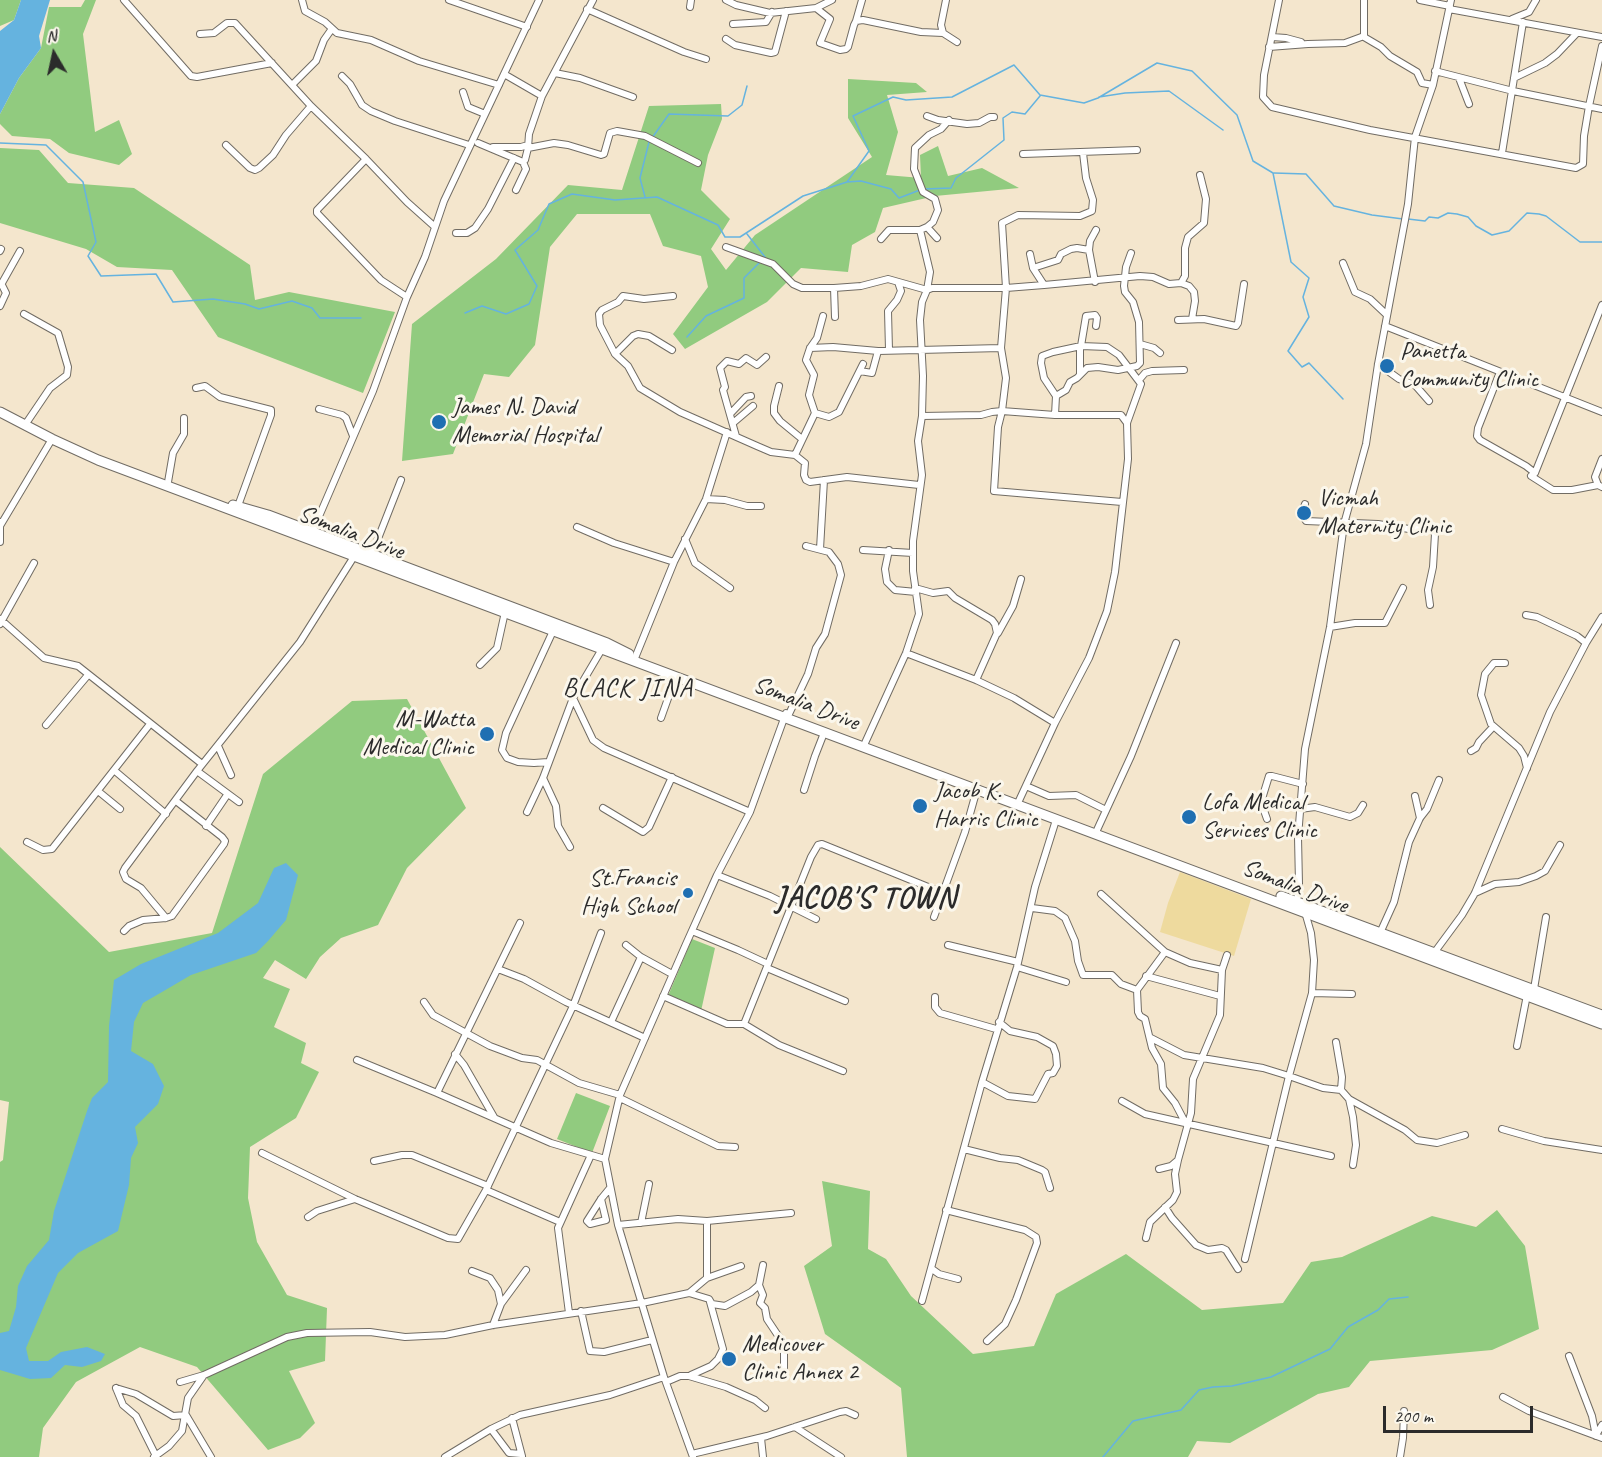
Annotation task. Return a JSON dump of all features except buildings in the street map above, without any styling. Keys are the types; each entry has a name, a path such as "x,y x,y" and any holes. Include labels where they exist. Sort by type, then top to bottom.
{"main road":[{"name":"Somalia Drive","path":"0,410 52,435 168,482 268,515 355,555 553,631 865,743 1019,802 1434,953 1531,992 1602,1024"},
{"name":"Somalia Drive","path":"0,410 52,439 98,460 311,535 372,554 607,643 635,658 786,715 824,733 1019,802 1056,820 1305,912 1602,1015"}],"street":[{"path":"124,0 191,76 198,77 272,63"},
{"path":"302,0 303,9 341,35 371,40 419,61 499,85"},
{"path":"449,0 527,27"},
{"path":"311,535 387,354 406,300 469,145 539,0"},
{"path":"516,190 526,169 523,162 542,96 593,0"},
{"path":"726,0 736,5 772,12 816,8 832,0"},
{"path":"816,8 830,19 820,39 823,45 840,50 846,49 862,0"},
{"path":"943,33 941,25 946,0"},
{"path":"1279,0 1263,91 1265,100 1272,107 1370,130 1580,167 1583,164 1584,136 1602,46"},
{"path":"1364,0 1364,36 1415,71 1422,83 1432,85"},
{"path":"1364,11 1370,0"},
{"path":"1420,0 1508,20 1602,37"},
{"path":"1508,20 1529,12 1536,0"},
{"path":"1297,902 1300,809 1305,749 1330,627 1344,524 1366,444 1378,364 1408,204 1415,137 1432,85 1450,5"},
{"path":"587,9 684,52 706,59"},
{"path":"726,39 735,45 775,52 786,11"},
{"path":"734,24 766,22 772,12"},
{"path":"856,21 876,22 921,32 943,33 957,42"},
{"path":"200,34 214,33 227,23 233,22 311,106 435,227"},
{"path":"1502,153 1523,22"},
{"path":"293,84 316,61 324,40 331,30"},
{"path":"1514,78 1545,63 1577,33"},
{"path":"1269,47 1345,43 1364,36"},
{"path":"1272,38 1286,38 1308,44"},
{"path":"1435,72 1602,109"},
{"path":"555,73 580,78 633,97"},
{"path":"504,74 542,96"},
{"path":"342,76 351,84 362,105 371,111 469,145"},
{"path":"1458,77 1469,104"},
{"path":"463,92 468,107 484,114"},
{"path":"226,145 255,170 273,154 311,106"},
{"path":"927,116 964,124 974,124 994,117"},
{"path":"881,239 889,230 920,230 933,222 938,210 935,199 923,192 914,169 915,148 929,135 941,129 949,120"},
{"path":"489,148 562,144 601,155 604,154 612,131 649,138 698,163"},
{"path":"478,143 523,162"},
{"path":"1023,154 1137,150"},
{"path":"1083,153 1086,178 1093,200 1092,211 1080,216 1018,215 1002,223 1006,288 1001,348 1006,378 998,427 994,491 1122,502"},
{"path":"456,233 467,233 475,228 514,158"},
{"path":"366,159 317,210 317,213 381,280 406,300"},
{"path":"1181,284 1185,276 1185,248 1188,237 1204,223 1206,199 1200,175"},
{"path":"927,227 937,238"},
{"path":"865,743 906,653 919,614 913,553 919,484 922,475 918,441 922,416 920,309 927,290 930,272 920,230"},
{"path":"1095,282 1089,250 1090,241 1096,230"},
{"path":"726,247 768,262 777,267 797,286 813,289 861,286 884,280 927,290 948,287 1006,288 1095,282 1140,276 1153,278 1169,284 1189,286 1194,292 1195,301 1192,319"},
{"path":"1033,267 1058,260 1061,254 1071,249 1089,250"},
{"path":"0,306 6,293 1,282 20,251"},
{"path":"1056,396 1066,390 1070,381 1092,366 1112,370 1137,366 1140,363 1139,322 1133,302 1125,292 1124,286 1126,267 1131,253"},
{"path":"1030,254 1033,267 1044,285"},
{"path":"1343,263 1355,292 1370,299 1387,315"},
{"path":"889,350 886,320 888,311 901,291 898,282"},
{"path":"1178,320 1204,319 1231,326 1237,325 1244,284"},
{"path":"834,288 835,317"},
{"path":"673,296 644,299 623,296 612,306 602,310 598,320 615,354 628,366 640,388 680,412 771,452 795,455 805,463 804,475 810,482 847,477 919,484"},
{"path":"1602,305 1535,473 1531,476 1553,490 1600,486 1595,477 1602,459"},
{"path":"24,314 58,333 68,367 67,375 50,388 27,422"},
{"path":"1080,374 1081,346 1086,316 1095,315 1096,326"},
{"path":"795,455 815,413 809,395 814,375 806,360 817,338 823,316"},
{"path":"1385,326 1602,412"},
{"path":"615,354 638,334 649,336 672,350"},
{"path":"1140,344 1154,348 1160,353"},
{"path":"1019,802 1055,723 1089,658 1107,611 1115,572 1128,459 1127,423 1134,400 1140,390 1139,380 1127,368 1119,355 1107,347 1081,346 1042,356 1044,378 1056,396 1055,415"},
{"path":"810,348 833,347 878,351 1001,348"},
{"path":"815,413 829,417 839,412 862,368 872,373 878,351"},
{"path":"735,436 723,390 725,387 720,368 727,361 739,364 746,358 757,365 766,357"},
{"path":"1378,364 1399,379 1415,385 1430,401"},
{"path":"1139,380 1145,373 1152,371 1184,370"},
{"path":"1500,372 1477,436 1535,473"},
{"path":"780,386 774,413 802,439"},
{"path":"196,388 205,387 220,397 271,410 238,506"},
{"path":"730,414 746,397 751,396"},
{"path":"733,423 753,406"},
{"path":"319,409 346,418 353,436"},
{"path":"922,416 981,416 1002,411 1055,415 1121,415 1127,423"},
{"path":"168,482 173,453 184,434 184,418"},
{"path":"635,658 674,562 706,499 727,432"},
{"path":"0,542 0,524 52,439"},
{"path":"372,554 400,480"},
{"path":"820,549 824,480"},
{"path":"706,499 761,506"},
{"path":"1305,504 1302,514 1306,521 1378,524 1409,530 1422,527 1432,529 1435,534 1433,567 1428,590 1430,605"},
{"path":"578,527 614,543 674,562"},
{"path":"685,539 695,563 730,588"},
{"path":"806,546 829,552 835,559 841,575 825,634 816,648 808,674 786,715 750,812 717,875 620,1097 605,1158 618,1225 652,1340 692,1455 761,1438 840,1412 846,1411 855,1415"},
{"path":"863,550 913,553"},
{"path":"889,550 885,569 887,582 896,590 933,593 948,591 992,620 997,633"},
{"path":"166,918 141,888 126,879 124,868 202,764 300,642 355,555"},
{"path":"34,563 1,622 44,658 74,664 202,764"},
{"path":"976,680 997,633 1013,606 1021,579"},
{"path":"1330,627 1355,622 1385,623 1403,588"},
{"path":"480,665 497,648 505,612"},
{"path":"1526,615 1537,617 1577,636 1586,643"},
{"path":"1434,953 1462,915 1475,892 1550,712 1602,617"},
{"path":"548,762 534,764 518,762 507,758 502,750 506,733 553,631"},
{"path":"1096,830 1134,749 1176,643"},
{"path":"527,812 543,778 573,698 602,649"},
{"path":"906,653 976,680 1020,701 1055,723"},
{"path":"1505,663 1494,663 1483,679 1481,695 1493,727 1519,748 1527,768"},
{"path":"46,725 88,675"},
{"path":"661,718 676,676"},
{"path":"573,698 593,740 604,748 750,812"},
{"path":"27,842 43,850 52,849 150,724"},
{"path":"1471,750 1476,748 1493,727"},
{"path":"804,790 824,733"},
{"path":"218,746 231,775"},
{"path":"115,771 166,814"},
{"path":"197,771 239,802"},
{"path":"1267,819 1261,802 1269,776 1303,784"},
{"path":"603,808 643,832 649,827 672,777"},
{"path":"543,778 556,806 558,826 570,847"},
{"path":"1380,933 1394,902 1409,842 1420,818 1427,809 1439,780"},
{"path":"1026,786 1048,796 1076,795 1106,810"},
{"path":"934,917 965,832 977,789"},
{"path":"98,791 120,809"},
{"path":"206,826 227,795"},
{"path":"1414,796 1420,818"},
{"path":"124,931 129,926 143,920 172,916 224,844 225,840 222,837 176,801"},
{"path":"1300,809 1309,806 1350,817 1356,816 1363,805"},
{"path":"922,1301 996,1029 1017,964 1032,908 1035,887 1056,820"},
{"path":"744,1024 790,907 818,846 822,844 943,893"},
{"path":"1475,892 1495,884 1519,882 1545,871 1560,844"},
{"path":"717,875 770,896 816,919"},
{"path":"1101,894 1165,952 1197,965 1222,970"},
{"path":"1032,908 1055,911 1065,918 1075,941 1083,975 1112,975 1121,984 1137,990"},
{"path":"1245,1259 1289,1076 1312,993 1314,960 1311,933 1305,912"},
{"path":"1517,1046 1531,992 1546,917"},
{"path":"437,1093 520,923"},
{"path":"692,931 738,950 767,966 845,1001"},
{"path":"262,1153 355,1199 455,1240 462,1235 487,1188 573,1006 601,933"},
{"path":"626,945 641,957 672,974"},
{"path":"948,945 1017,964 1066,982"},
{"path":"1165,952 1137,990 1138,1012 1145,1019 1152,1048 1163,1071 1163,1088 1175,1103 1186,1124"},
{"path":"1146,1238 1150,1222 1173,1200 1177,1192 1175,1174 1192,1103 1193,1079 1220,1015 1222,970 1227,955"},
{"path":"611,1022 641,957"},
{"path":"498,969 539,986 573,1006 645,1038"},
{"path":"1146,976 1220,996"},
{"path":"1312,993 1352,994"},
{"path":"663,996 717,1020 737,1025 744,1024 779,1045 843,1071"},
{"path":"935,997 935,1007 940,1013 996,1029"},
{"path":"424,1002 433,1015 490,1046 522,1058 545,1063 579,1083 620,1097 718,1146 735,1147"},
{"path":"982,1082 1008,1096 1035,1099 1047,1074 1053,1073 1057,1066 1053,1046 1037,1037 1010,1031 999,1022"},
{"path":"1151,1038 1174,1051 1202,1059 1263,1068 1323,1089 1341,1090 1349,1099 1405,1130 1417,1140 1437,1143 1465,1135"},
{"path":"1336,1042 1342,1077 1341,1090"},
{"path":"455,1054 464,1065 495,1118"},
{"path":"357,1060 551,1143 605,1158"},
{"path":"479,1111 483,1098"},
{"path":"1349,1099 1356,1145 1353,1166"},
{"path":"1122,1101 1145,1114 1274,1141 1331,1156"},
{"path":"1502,1129 1544,1141 1602,1150"},
{"path":"964,1149 1018,1160 1042,1170 1045,1172 1050,1188"},
{"path":"374,1161 412,1155 560,1222"},
{"path":"569,1313 558,1236 560,1222 591,1155"},
{"path":"1159,1169 1171,1166 1178,1160"},
{"path":"641,1223 649,1184"},
{"path":"601,1200 610,1188"},
{"path":"308,1217 317,1211 355,1199"},
{"path":"1165,1207 1196,1245 1208,1250 1222,1248 1238,1269"},
{"path":"946,1210 1026,1230 1036,1237 1037,1243 1005,1324 987,1341"},
{"path":"618,1225 678,1219 707,1221 791,1213"},
{"path":"707,1221 707,1278"},
{"path":"763,1265 759,1285 763,1295 760,1303 765,1308 767,1319 784,1348 784,1369"},
{"path":"180,1382 204,1375 297,1334 370,1332 414,1337 445,1335 493,1325 642,1303 689,1293 707,1278 741,1266"},
{"path":"932,1269 939,1274 958,1279"},
{"path":"493,1325 501,1304 526,1270"},
{"path":"472,1271 483,1274 496,1284 501,1304"},
{"path":"689,1293 709,1299 712,1304 725,1306 759,1285"},
{"path":"689,1376 711,1366 723,1349 709,1299"},
{"path":"581,1311 590,1351 604,1352 652,1340"},
{"path":"1569,1356 1599,1437"},
{"path":"155,1456 169,1446 182,1431 188,1398 204,1375"},
{"path":"447,1456 512,1418 680,1376 689,1376 726,1387 765,1408"},
{"path":"155,1456 136,1416 123,1405 116,1388 136,1394 173,1416 186,1415"},
{"path":"1503,1397 1529,1411 1599,1437"},
{"path":"1400,1457 1404,1411"},
{"path":"186,1415 211,1457"},
{"path":"491,1429 509,1453 521,1455 512,1418"},
{"path":"1599,1437 1602,1425"},
{"path":"795,1427 841,1457"},
{"path":"761,1438 763,1457"},
{"path":"155,1456 163,1457"}],"green space":[{"path":"0,0 21,0 14,20 0,26"},
{"path":"85,0 96,0 83,34 95,132 119,120 132,154 119,165 69,153 50,139 12,136 0,124 0,114 19,78 41,48 49,7 81,7"},
{"path":"848,79 916,83 927,92 887,95 898,132 886,175 921,178 920,155 938,146 948,176 982,168 1019,188 935,196 883,208 875,232 852,245 848,272 801,268 767,302 685,349 673,334 708,287 701,256 663,246 650,214 577,214 550,247 535,345 509,377 484,374 453,454 402,461 412,324 496,259 568,185 622,190 649,106 721,104 722,119 708,155 701,190 730,219 711,249 726,270 755,235 872,157 848,118"},
{"path":"0,148 39,150 68,183 134,188 250,265 255,300 289,292 395,312 363,393 218,337 172,270 117,267 86,249 0,223"},
{"path":"407,699 466,808 407,868 378,925 341,938 320,957 306,979 275,960 263,978 290,989 274,1027 306,1043 301,1063 319,1072 296,1118 250,1147 248,1198 257,1242 287,1295 327,1308 325,1361 289,1371 315,1423 300,1438 268,1450 197,1367 140,1347 76,1382 43,1428 39,1457 0,1457 0,1162 3,1160 9,1102 0,1100 0,847 109,952 212,933 263,774 352,701"},
{"path":"692,939 715,948 701,1011 668,996"},
{"path":"576,1093 610,1106 592,1153 557,1139"},
{"path":"822,1181 870,1191 868,1249 886,1259 911,1296 973,1354 1034,1346 1056,1294 1126,1254 1202,1310 1283,1303 1311,1262 1342,1257 1432,1216 1476,1227 1497,1210 1525,1246 1539,1329 1492,1350 1370,1361 1349,1387 1318,1394 1230,1443 1197,1441 1188,1457 907,1457 901,1388 825,1334 804,1266 832,1246"}],"sand":[{"path":"1180,872 1251,899 1234,956 1160,932"}],"water":[{"path":"21,0 50,0 39,36 41,48 19,78 0,114 0,31 14,20"},
{"path":"286,863 298,875 286,920 268,941 256,953 191,975 143,1003 134,1022 131,1051 153,1064 164,1086 158,1104 135,1127 138,1143 131,1158 129,1185 118,1231 78,1253 58,1273 26,1348 29,1361 48,1361 61,1352 87,1347 105,1354 101,1361 82,1367 65,1365 51,1378 30,1379 0,1370 0,1333 9,1331 16,1307 18,1286 27,1266 49,1240 54,1211 92,1098 108,1082 109,1026 114,980 141,964 218,933 258,903 274,868"}],"waterway":[{"path":"465,313 482,306 506,314 529,304 537,286 515,250 538,230 549,204 572,194 615,200 657,197 718,225 725,237 740,237 803,196 847,182 869,151 853,116 893,97 906,100 952,97 1014,65 1040,95 1084,103 1098,98 1157,63 1192,71 1237,115 1253,161 1273,173 1291,262 1309,278 1303,297 1309,317 1288,351 1302,367 1309,363 1343,399"},
{"path":"652,138 669,114 728,116 742,105 747,86"},
{"path":"1099,97 1169,91 1223,130"},
{"path":"924,189 951,188 956,178 1004,140 1003,118 1012,112 1025,114 1040,96"},
{"path":"645,197 640,178 649,142"},
{"path":"0,143 46,145 83,182 96,242 88,256 101,276 156,274 173,302 213,299 245,304 259,309 292,301 312,308 320,318 361,318"},
{"path":"1274,173 1306,174 1334,206 1372,215 1403,219"},
{"path":"847,182 861,181 891,189 899,198 920,190"},
{"path":"1408,219 1425,221 1429,217 1438,218 1448,213 1457,214 1468,217 1476,226 1492,235 1509,231 1527,213 1539,214 1546,216 1580,242 1602,242"},
{"path":"747,234 765,257 763,258"},
{"path":"687,337 706,316 744,298 744,278 760,262"},
{"path":"1103,1457 1133,1421 1181,1410 1199,1390 1232,1386 1271,1377 1330,1349 1348,1327 1378,1310 1389,1299 1408,1297"}],"place":[{"name":"Panetta Community Clinic","path":"1387,366"},
{"name":"James N. David Memorial Hospital","path":"439,422"},
{"name":"Vicmah Maternity Clinic","path":"1304,513"},
{"name":"M-Watta Medical Clinic","path":"487,734"},
{"name":"Jacob K. Harris Clinic","path":"920,806"},
{"name":"Lofa Medical Services Clinic","path":"1189,817"},
{"name":"St.Francis High School","path":"688,893"},
{"name":"Medicover Clinic Annex 2","path":"729,1359"}],"district":[{"name":"BLACK JINA","path":"628,689"},
{"name":"JACOB'S TOWN","path":"866,899"}]}
